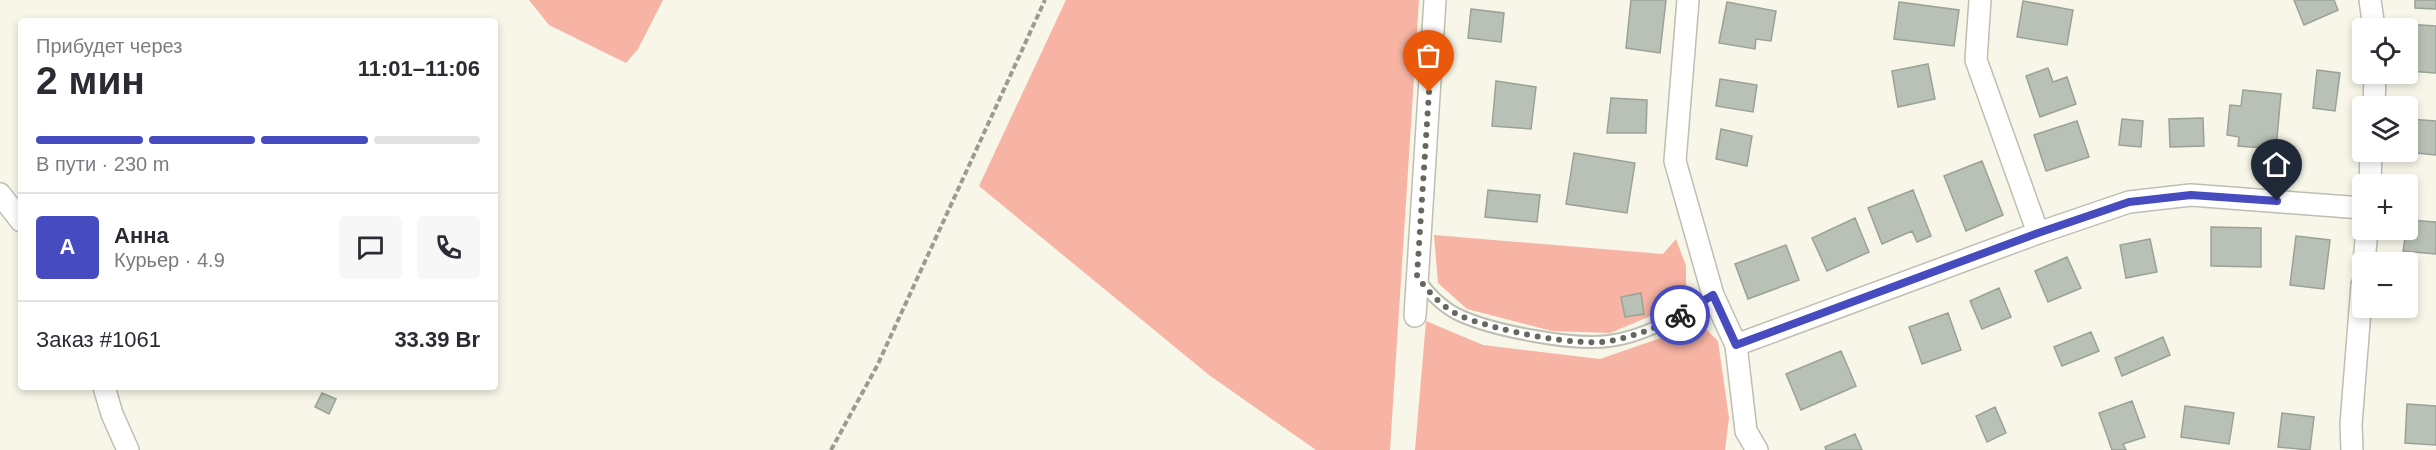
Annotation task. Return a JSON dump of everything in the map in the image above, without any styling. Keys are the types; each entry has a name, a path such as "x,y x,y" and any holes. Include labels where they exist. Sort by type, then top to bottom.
{"street":[{"path":"1415,316 1435,0"},
{"path":"1688,0 1675,161 1713,295 1736,345 1745,440 1756,450"},
{"path":"1980,0 1976,60 2038,233"},
{"path":"2370,0 2373,18"},
{"path":"0,195 18,217"},
{"path":"1736,345 2038,233 2129,202 2191,195 2352,207"},
{"path":"2352,450 2351,424 2359,318"},
{"path":"105,390 112,414 128,450"}],"lane":[{"path":"1417,276 1429,293 1459,316 1496,328 1557,339 1609,341 1646,331 1670,321 1713,295"}],"path":[{"path":"831,450 877,366 1045,0"}],"shaded area":[{"path":"529,0 663,0 638,49 626,63 549,25"},
{"path":"1066,0 1419,0 1390,450 1316,450 1209,375 979,186"},
{"path":"1434,235 1663,254 1676,239 1686,266 1686,289 1660,312 1610,333 1552,331 1467,309 1438,283","holes":["1641,293 1644,314 1625,317 1621,297"]},
{"path":"1426,321 1483,345 1600,359 1701,324 1718,341 1729,418 1725,450 1415,450"}],"building":[{"path":"1631,0 1666,0 1660,53 1626,48"},
{"path":"2294,0 2334,0 2338,10 2304,25"},
{"path":"2415,0 2436,0 2436,9 2415,8"},
{"path":"2023,1 2073,10 2067,45 2017,37"},
{"path":"1727,2 1776,11 1771,41 1756,39 1755,49 1719,43"},
{"path":"1899,2 1959,10 1954,46 1894,39"},
{"path":"1471,9 1504,13 1501,42 1468,38"},
{"path":"2418,25 2436,26 2436,73 2418,72"},
{"path":"1928,64 1935,99 1898,107 1892,71"},
{"path":"2048,68 2053,82 2067,77 2076,104 2040,117 2026,76"},
{"path":"2317,70 2340,73 2335,111 2313,108"},
{"path":"1720,79 1757,85 1753,112 1716,106"},
{"path":"1496,81 1536,87 1531,129 1492,126"},
{"path":"2243,90 2281,94 2276,149 2238,146 2239,137 2227,135 2230,105 2241,106"},
{"path":"1611,98 1647,100 1646,133 1607,133"},
{"path":"2203,118 2204,146 2170,147 2169,119"},
{"path":"2122,119 2143,121 2141,147 2119,145"},
{"path":"2418,120 2436,121 2436,155 2418,153"},
{"path":"2077,121 2089,157 2046,171 2034,135"},
{"path":"1721,129 1752,136 1747,166 1716,159"},
{"path":"1574,153 1635,163 1627,213 1566,204"},
{"path":"1982,161 2003,215 1966,231 1944,176"},
{"path":"1488,190 1540,195 1537,222 1485,217"},
{"path":"1913,190 1931,236 1917,242 1912,231 1882,244 1868,208"},
{"path":"1855,218 1869,252 1827,271 1812,238"},
{"path":"2418,221 2436,222 2436,254 2403,251 2405,240 2418,240"},
{"path":"2211,227 2261,228 2261,267 2211,266"},
{"path":"2296,236 2330,240 2324,289 2290,285"},
{"path":"2150,239 2157,272 2126,278 2120,245"},
{"path":"1786,245 1799,280 1748,299 1735,264"},
{"path":"2067,257 2081,288 2048,302 2035,271"},
{"path":"1999,288 2011,317 1982,329 1970,301"},
{"path":"1641,293 1644,314 1625,317 1621,297"},
{"path":"1948,313 1961,350 1922,364 1909,327"},
{"path":"2091,332 2099,351 2062,366 2054,347"},
{"path":"2163,337 2170,355 2122,376 2115,358"},
{"path":"1841,351 1856,386 1801,410 1786,374"},
{"path":"322,393 336,399 329,414 315,407"},
{"path":"2132,401 2145,437 2123,444 2126,450 2112,450 2099,413"},
{"path":"2407,404 2436,406 2436,445 2405,443"},
{"path":"2185,406 2234,413 2229,444 2181,437"},
{"path":"1995,407 2006,433 1987,442 1976,416"},
{"path":"2282,413 2314,417 2310,450 2278,447"},
{"path":"1855,434 1862,450 1826,450 1825,447"}],"way so far":[{"path":"1429,92 1417,276 1429,293 1459,316 1496,328 1557,339 1609,341 1655,328 1680,315"}],"route":[{"path":"1680,315 1713,295 1736,345 2038,233 2129,202 2191,195 2277,201"}]}
